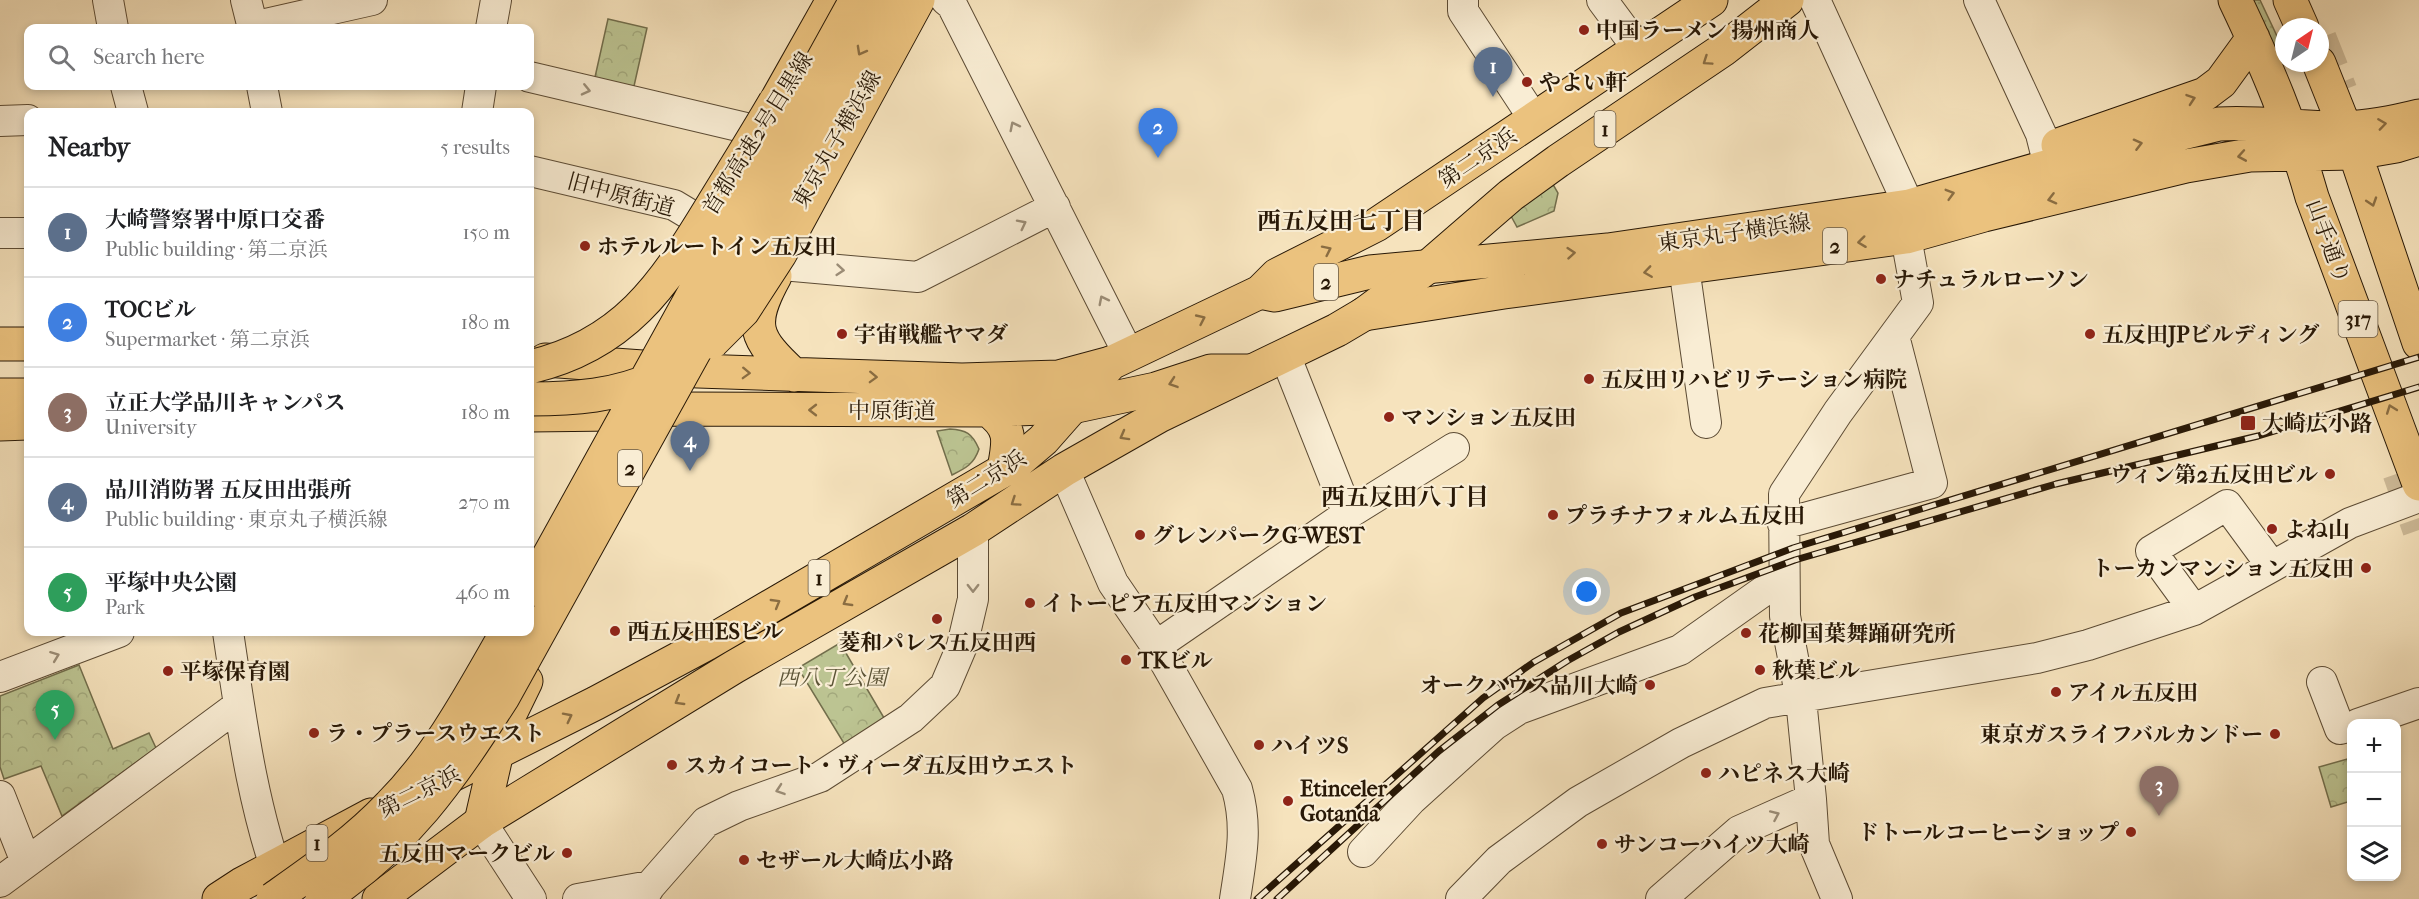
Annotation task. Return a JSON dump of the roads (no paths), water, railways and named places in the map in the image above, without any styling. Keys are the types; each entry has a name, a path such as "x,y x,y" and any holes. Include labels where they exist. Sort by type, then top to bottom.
{"main road":[{"name":"2","path":"534,557 615,414 759,131 833,0"},
{"name":"首都高速2号目黒線","path":"534,362 577,350 609,332 627,319 659,288 840,0"},
{"name":"首都高速2号目黒線","path":"534,583 856,0"},
{"name":"首都高速2号目黒線","path":"322,899 372,862 412,825 460,764 503,697 889,0"},
{"path":"794,375 771,354 759,332 762,301 915,22 919,0"},
{"path":"534,399 596,396 652,380 695,355 729,326 755,294 780,254 919,0"},
{"name":"東京丸子横浜線","path":"481,822 497,752 509,716 540,654 584,578 675,408 766,261 919,0"},
{"name":"第二京浜","path":"219,899 360,820 706,644 1005,469 1043,440 1120,358 1260,292 1277,275 1376,225 1711,0"},
{"name":"第二京浜","path":"379,899 481,822 734,667 973,530 1064,470 1159,416 1364,314 1429,266 1511,195 1558,160 1724,49 1787,0"},
{"name":"山手通り","path":"2235,0 2295,139 2312,198 2419,484"},
{"path":"2290,0 2298,18"},
{"path":"2049,166 2059,144 2205,94 2221,82 2253,38"},
{"name":"317","path":"2323,72 2349,140 2418,339"},
{"path":"2349,140 2386,124 2419,116"},
{"name":"東京丸子横浜線","path":"1364,314 1492,293 1684,267 1907,221 2049,166 2219,124 2295,139 2349,140"},
{"name":"東京丸子横浜線","path":"1260,292 1275,295 1370,272 1995,213 2186,166 2250,154 2295,139"},
{"path":"2349,140 2396,146 2419,139"},
{"path":"1525,257 1496,245 1492,240 1492,228 1514,199 1558,160"},
{"name":"2","path":"534,362 617,320 654,289 709,226"},
{"path":"0,344 24,344"},
{"name":"中原街道","path":"534,362 638,365 698,371 962,380 1059,377 1120,358"},
{"name":"中原街道","path":"534,415 615,414 675,408 988,410 1072,407 1156,389 1210,371 1251,371"},
{"path":"0,373 24,373"},
{"path":"0,395 24,395"},
{"path":"988,410 1002,420 1007,432 1005,469"},
{"path":"0,424 24,423"},
{"path":"360,820 403,778 437,732 490,636"},
{"path":"273,899 353,841 405,789 436,748 505,636"}],"street":[{"path":"108,0 112,24"},
{"path":"250,18 372,0"},
{"path":"492,24 496,0"},
{"path":"946,0 952,5 1056,207 1120,358"},
{"path":"1462,0 1463,11 1534,119"},
{"path":"1602,0 1639,50"},
{"path":"1815,0 1907,221 1918,303 1838,412 1784,494 1785,616 1801,699 1814,844 1837,899"},
{"path":"1979,0 2041,135 2049,166"},
{"path":"534,78 759,131"},
{"path":"127,90 132,108"},
{"path":"263,90 266,108"},
{"path":"478,108 480,90"},
{"path":"0,121 24,120"},
{"name":"旧中原街道","path":"534,172 674,205 709,226"},
{"path":"782,265 918,277 1056,207"},
{"path":"0,233 24,233"},
{"path":"1684,267 1706,423"},
{"path":"1783,524 1932,483 1893,336"},
{"path":"1285,355 1348,514"},
{"path":"1156,646 1348,514 1454,448"},
{"path":"1064,470 1113,583 1156,646 1237,789 1242,809 1244,835 1237,890"},
{"path":"1461,899 1499,860 1578,802 1681,743 1765,703 1801,699 2037,658 2088,645 2194,610 2350,523 2419,497"},
{"path":"2194,610 2151,551 2227,505 2271,565"},
{"path":"578,899 646,892 706,822 739,806 820,777 911,718 945,686 962,645 973,599 973,530"},
{"path":"1363,852 1412,799 1494,725 1519,710 1680,650 1765,590 1784,582"},
{"path":"0,677 108,636"},
{"path":"229,636 239,705 263,829 287,899"},
{"path":"2322,681 2340,729 2347,727"},
{"path":"2370,719 2419,703"},
{"path":"0,882 239,705"},
{"path":"0,796 26,862"},
{"path":"1661,899 1739,831 1811,799"},
{"path":"481,822 531,899"}],"tunnel":[{"path":"2329,61 2341,91"},
{"path":"2399,473 2419,530"}],"railway":[{"path":"1257,899 1483,698 1534,662 1621,613 1793,548 2419,357"},
{"path":"1277,899 1439,751 1498,705 1567,661 1619,632 1695,597 1795,560 2056,484 2258,436 2419,387"}],"place":[{"name":"中国ラーメン 揚州商人","path":"1584,30"},
{"name":"やよい軒","path":"1527,82"},
{"name":"大崎警察署中原口交番","path":"1493,97"},
{"name":"TOCビル","path":"1158,158"},
{"name":"ホテルルートイン五反田","path":"585,246"},
{"name":"ナチュラルローソン","path":"1881,279"},
{"name":"宇宙戦艦ヤマダ","path":"842,334"},
{"name":"五反田JPビルディング","path":"2090,334"},
{"name":"五反田リハビリテーション病院","path":"1589,379"},
{"name":"マンション五反田","path":"1389,417"},
{"name":"大崎広小路","path":"2248,423"},
{"name":"品川消防署 五反田出張所","path":"690,471"},
{"name":"ウィン第2五反田ビル","path":"2330,474"},
{"name":"プラチナフォルム五反田","path":"1553,515"},
{"name":"よね山","path":"2272,529"},
{"name":"グレンパークG-WEST","path":"1140,535"},
{"name":"トーカンマンション五反田","path":"2366,568"},
{"name":"イトーピア五反田マンション","path":"1030,603"},
{"name":"菱和パレス五反田西","path":"937,619"},
{"name":"西五反田ESビル","path":"615,631"},
{"name":"花柳国葉舞踊研究所","path":"1746,633"},
{"name":"TKビル","path":"1126,660"},
{"name":"秋葉ビル","path":"1760,670"},
{"name":"平塚保育園","path":"168,671"},
{"name":"オークハウス品川大崎","path":"1650,685"},
{"name":"アイル五反田","path":"2056,692"},
{"name":"ラ・プラースウエスト","path":"314,733"},
{"name":"東京ガスライフバルカンドー","path":"2275,734"},
{"name":"平塚中央公園","path":"55,740"},
{"name":"ハイツS","path":"1259,745"},
{"name":"スカイコート・ヴィーダ五反田ウエスト","path":"672,765"},
{"name":"ハピネス大崎","path":"1706,773"},
{"name":"Etinceler Gotanda","path":"1288,801"},
{"name":"立正大学品川キャンパス","path":"2159,816"},
{"name":"ドトールコーヒーショップ","path":"2131,832"},
{"name":"サンコーハイツ大崎","path":"1602,844"},
{"name":"五反田マークビル","path":"567,853"},
{"name":"セザール大崎広小路","path":"744,860"}],"district":[{"name":"西五反田七丁目","path":"1341,221"},
{"name":"西五反田八丁目","path":"1405,497"}],"park label":[{"name":"西八丁公園","path":"832,677"}]}
